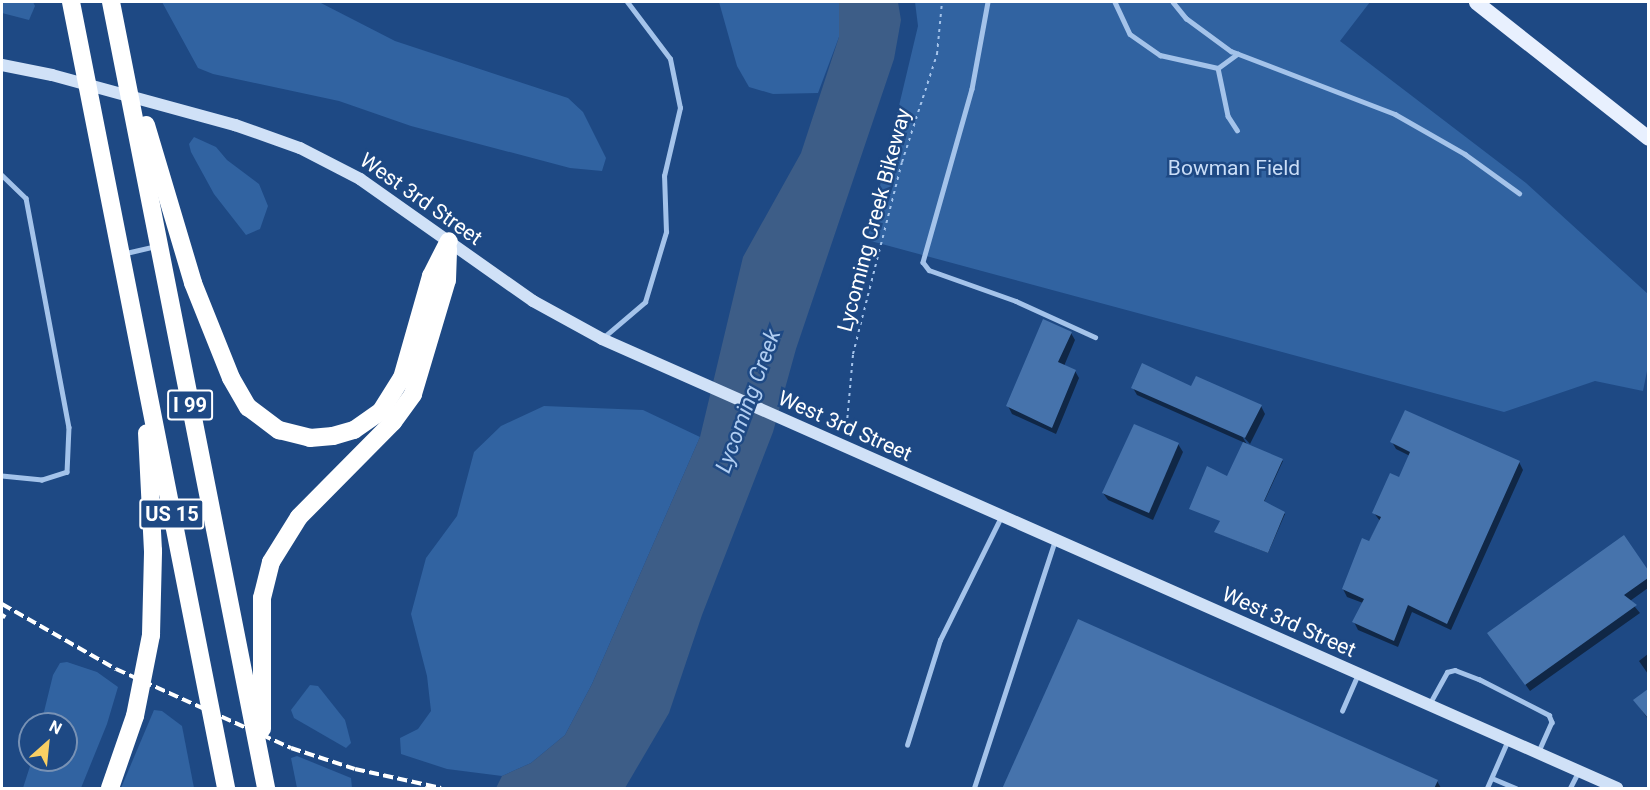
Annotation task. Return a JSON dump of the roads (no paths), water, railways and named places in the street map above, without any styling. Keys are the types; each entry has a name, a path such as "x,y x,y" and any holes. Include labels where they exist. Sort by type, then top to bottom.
{"highway":[{"name":"I 99","path":"72,4 143,368"},
{"path":"117,9 142,131 194,283 231,378 255,414 289,433 321,438 344,434 363,425 389,403 402,378 431,276 449,241"},
{"name":"I 99","path":"142,131 158,245 266,789"},
{"path":"262,770 262,598 271,562 299,517 393,422 413,394 447,280 449,241"},
{"path":"110,789 135,716 151,635 153,561 143,368"},
{"name":"US 15","path":"143,368 226,789"}],"main road":[{"path":"1476,2 1648,138"},
{"name":"West 3rd Street","path":"2,65 52,75 285,142 360,179 533,301 602,339 1617,789"}],"lane":[{"path":"602,339 645,302 666,232 664,176 681,108 670,59 627,2"},
{"path":"988,2 972,88 923,262 929,270 1016,301 1095,337"},
{"path":"1115,2 1122,22 1143,46 1185,63 1218,68 1237,54"},
{"path":"1173,2 1186,18 1237,54 1395,114 1466,154 1519,193"},
{"path":"1218,68 1228,116 1237,130"},
{"path":"2,175 26,198 69,427 67,472 42,480 2,476"},
{"path":"121,254 158,245"},
{"path":"907,745 940,640 1002,517"},
{"path":"974,789 1055,540"},
{"path":"1429,705 1447,672 1455,670 1479,679 1549,715 1552,722 1538,754"},
{"path":"1342,711 1358,674"},
{"path":"1487,789 1508,740"},
{"path":"1570,789 1578,771"},
{"path":"1492,778 1516,789"}],"water":[{"name":"Lycoming Creek","path":"839,2 898,2 901,20 894,59 796,349 773,432 702,615 669,713 625,788 496,788 502,776 531,763 565,735 592,684 700,437 743,257 801,153 839,37"}],"railway":[{"path":"2,604 116,669 291,748 355,769 441,788"}],"park label":[{"name":"Bowman Field","path":"1234,168"}]}
